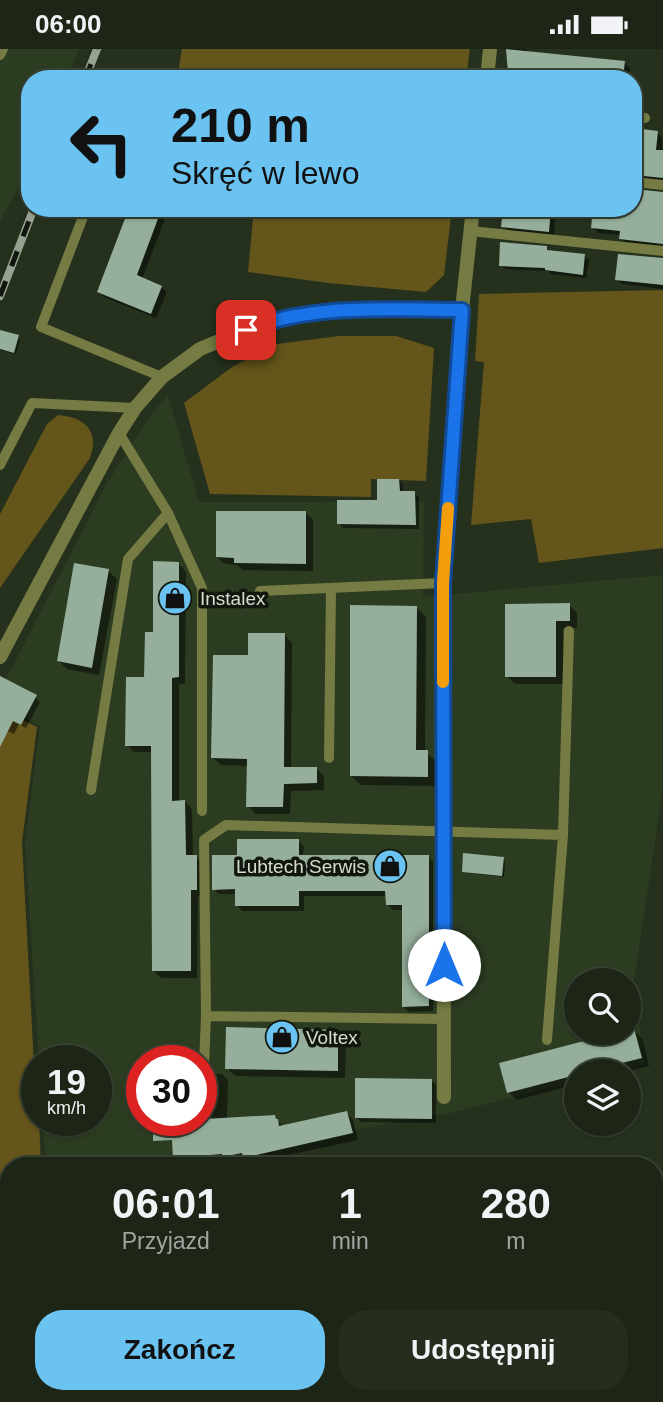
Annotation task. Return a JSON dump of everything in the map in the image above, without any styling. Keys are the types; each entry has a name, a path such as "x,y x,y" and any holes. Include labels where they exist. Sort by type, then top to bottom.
{"street":[{"path":"488,70 490,49"},
{"path":"444,1097 443,583 462,310 472,217"},
{"path":"0,657 119,433 135,408 162,377 200,349 268,321 340,311 462,310"}],"lane":[{"path":"0,55 3,49"},
{"path":"642,183 663,185"},
{"path":"83,217 41,327 162,377"},
{"path":"470,230 663,251"},
{"path":"0,465 32,403 135,408"},
{"path":"119,433 168,513 202,588 202,811"},
{"path":"91,790 128,559 168,513"},
{"path":"260,591 443,583"},
{"path":"329,758 331,588"},
{"path":"547,1039 562,835 569,631"},
{"path":"205,1045 204,840 226,825 562,835"},
{"path":"206,1016 444,1019"}],"shaded area":[{"path":"0,49 79,49 71,70 21,70 21,182 0,221"},
{"path":"182,49 470,49 467,70 178,70"},
{"path":"253,217 451,217 444,275 426,292 248,272"},
{"path":"663,290 663,548 539,563 531,519 471,525 484,362 475,361 479,294"},
{"path":"339,336 396,336 434,348 426,481 371,479 371,497 210,494 184,403 232,367 277,344"},
{"path":"168,396 199,502 424,502 423,597 663,575 663,788 636,968 564,968 564,1045 641,1045 641,1039 644,1064 641,1065 641,1059 564,1059 564,1084 451,1113 409,1119 237,1157 45,1157 44,1136 112,1136 112,1045 38,1045 25,843 40,726 0,702 0,691 106,485 152,413"},
{"path":"58,415 75,419 88,427 93,440 90,458 0,588 0,514 47,424"},
{"path":"0,709 37,727 22,842 33,1045 21,1045 21,1136 40,1136 41,1157 0,1157"}],"building":[{"path":"506,49 625,61 624,70 508,70"},
{"path":"642,129 658,131 656,150 663,150 663,178 642,176"},
{"path":"642,190 663,192 663,244 619,239 620,231 591,228 592,217 642,217"},
{"path":"126,217 159,217 137,275 162,286 151,314 97,292"},
{"path":"502,217 550,217 549,232 501,227"},
{"path":"500,242 547,246 547,250 585,254 583,275 545,268 499,266"},
{"path":"618,254 663,258 663,285 615,280"},
{"path":"0,330 19,335 14,353 0,349"},
{"path":"377,479 399,479 400,491 415,491 416,525 337,524 337,500 377,500"},
{"path":"216,511 306,511 306,564 234,563 234,558 216,557"},
{"path":"153,561 179,562 179,677 172,678 172,801 185,800 186,855 197,855 197,890 191,890 191,971 152,971 151,746 125,746 126,677 144,677 145,632 153,632"},
{"path":"74,563 109,569 92,668 57,661"},
{"path":"570,603 570,621 556,621 556,677 505,677 505,604"},
{"path":"350,605 417,606 416,750 428,750 428,777 350,776"},
{"path":"248,633 285,633 284,767 317,767 317,783 284,784 283,807 246,807 247,759 211,758 213,655 248,655"},
{"path":"0,676 37,695 21,725 13,721 0,747"},
{"path":"237,839 299,839 299,855 429,855 429,1006 402,1007 402,905 386,905 385,891 299,891 299,906 235,906 235,889 212,890 212,855 237,855"},
{"path":"463,853 504,857 502,876 462,872"},
{"path":"226,1027 338,1030 338,1071 225,1069"},
{"path":"569,1045 639,1045 642,1058 564,1059 564,1078 507,1093 499,1063"},
{"path":"355,1078 432,1079 432,1119 355,1118"},
{"path":"347,1111 353,1133 247,1157 243,1157 242,1153 222,1157 222,1154 173,1157 172,1140 153,1141 153,1136 217,1136 217,1118 275,1115 279,1126"}],"railway":[{"path":"89,70 97,49"},
{"path":"0,296 31,217"}],"slow traffic":[{"path":"443,682 443,583 448,508"}],"place":[{"name":"Instalex","path":"175,598"},
{"name":"Lubtech Serwis","path":"390,866"},
{"name":"Voltex","path":"282,1037"}],"route":[{"path":"246,330 268,321 340,311 462,310 443,583 444,965"}]}
